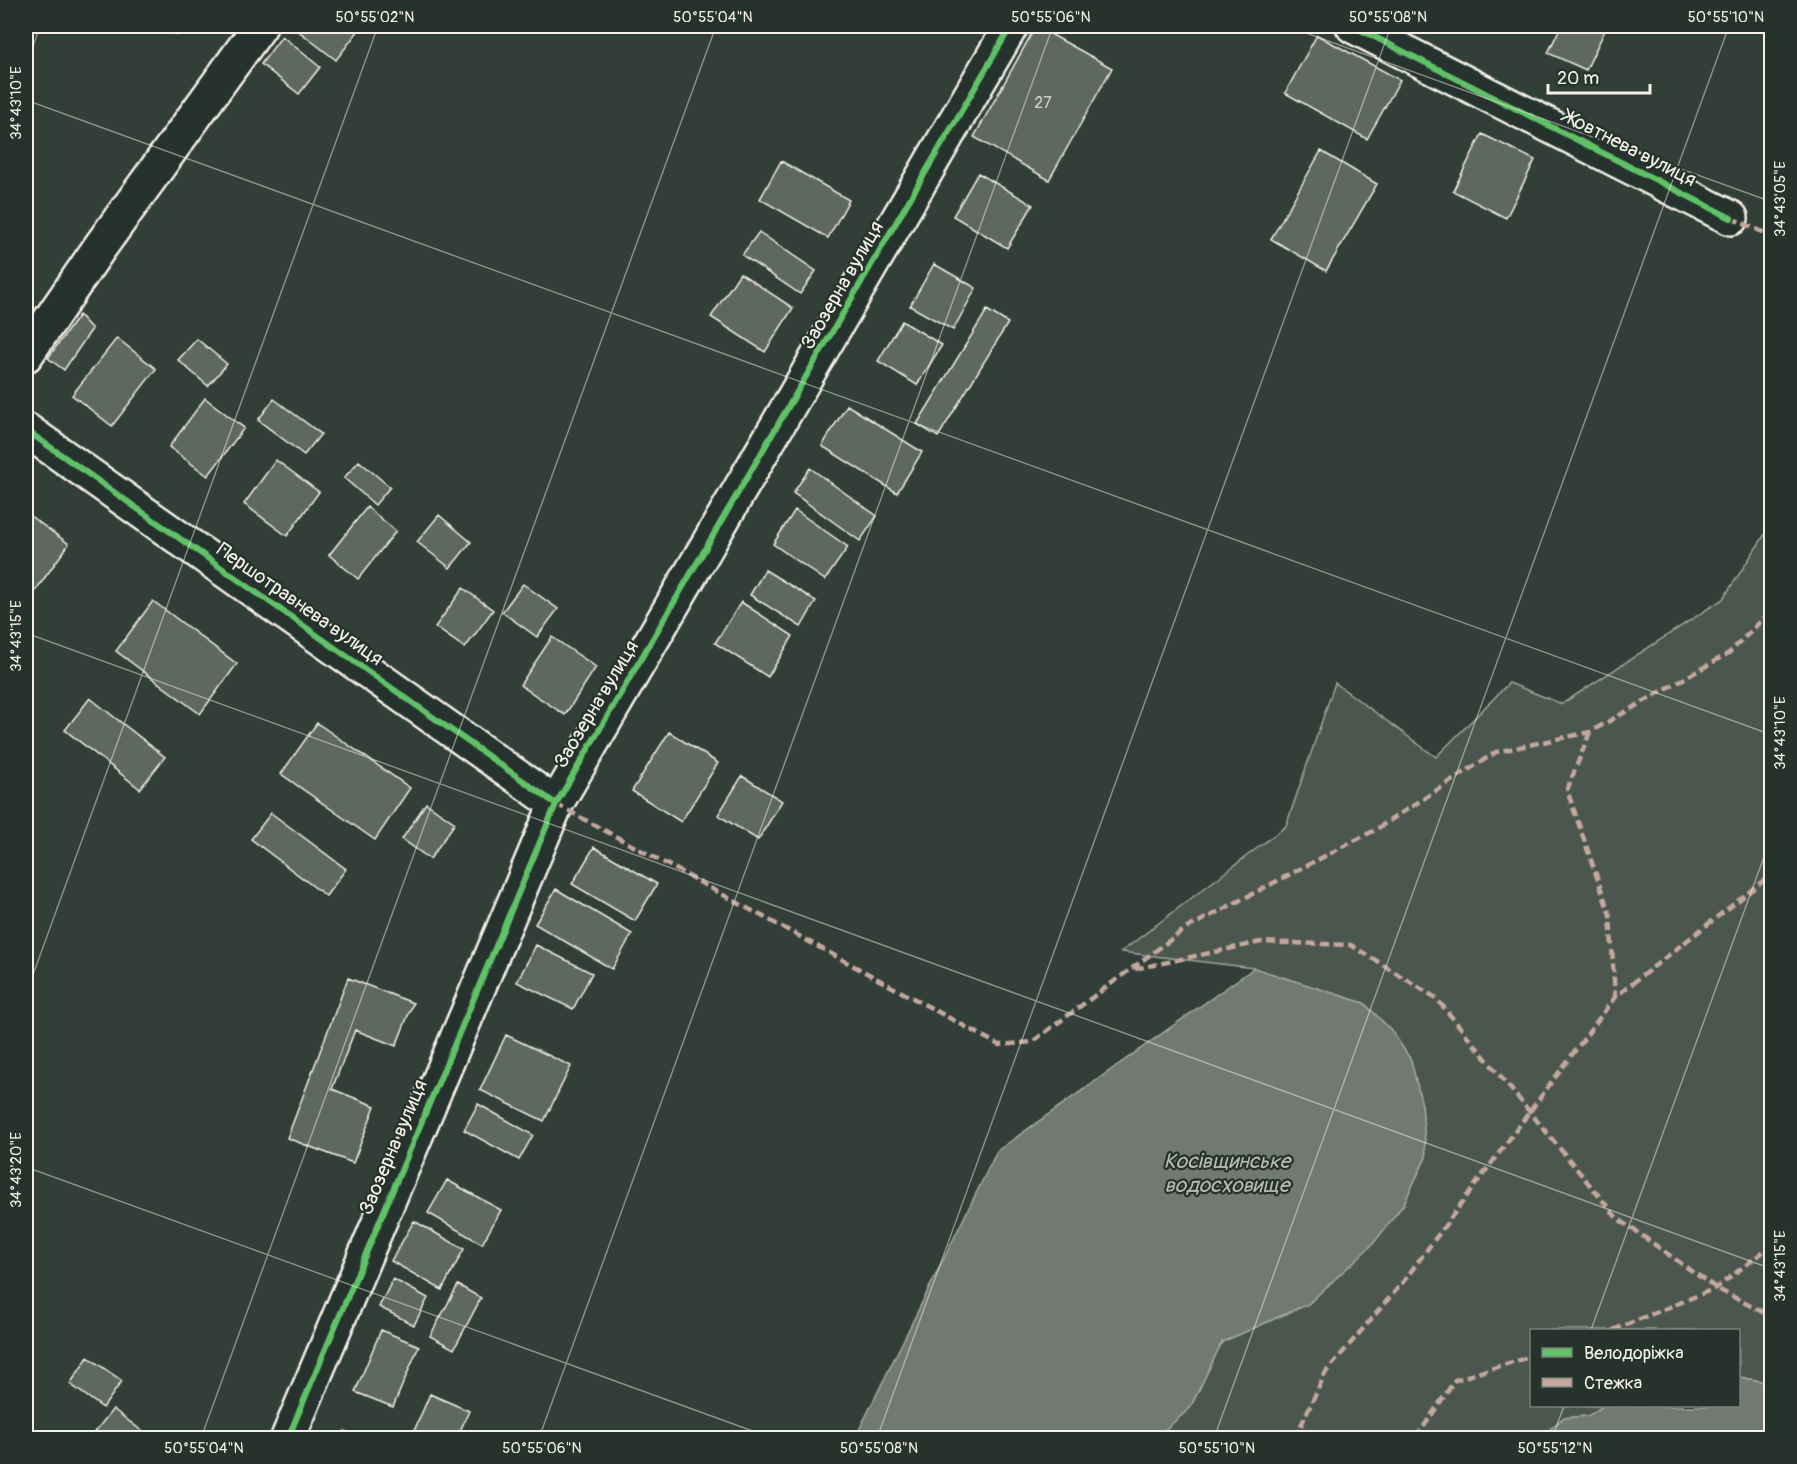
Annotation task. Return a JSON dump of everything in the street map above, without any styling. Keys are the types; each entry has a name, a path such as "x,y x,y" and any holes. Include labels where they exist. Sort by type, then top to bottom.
{"street":[{"path":"26,355 107,237 260,26"},
{"name":"Заозерна вулиця","path":"288,1438 556,804 1011,26"},
{"name":"Жовтнева вулиця","path":"1353,26 1731,218"},
{"name":"Першотравнева вулиця","path":"26,430 556,804"}],"shaded area":[{"path":"1771,525 1771,1383 1740,1377 1740,1329 1530,1329 1530,1407 1602,1407 1588,1416 1563,1418 1540,1438 1155,1438 1190,1408 1222,1342 1308,1304 1403,1205 1426,1157 1422,1105 1254,968 1121,952 1286,826 1335,683 1436,757 1509,683 1562,704 1723,599"}],"water":[{"name":"Косівщинське водосховище","path":"1254,968 1364,1003 1392,1031 1411,1060 1422,1105 1426,1157 1403,1205 1373,1244 1308,1304 1222,1342 1190,1408 1155,1438 855,1438 997,1151"},
{"path":"1740,1377 1771,1383 1771,1438 1540,1438 1563,1418 1588,1416 1602,1407 1740,1407"}],"building":[{"path":"162,26 184,26 177,35"},
{"path":"292,26 362,26 336,60"},
{"path":"1036,26 1112,68 1049,180 974,137"},
{"path":"1561,26 1607,26 1586,70 1548,53"},
{"path":"1317,35 1400,80 1367,139 1285,93"},
{"path":"282,36 320,67 299,94 261,64"},
{"path":"1482,134 1535,160 1506,218 1453,191"},
{"path":"1321,151 1377,184 1326,271 1271,239"},
{"path":"781,161 849,200 828,238 760,199"},
{"path":"978,173 1033,205 1007,248 953,216"},
{"path":"759,232 816,271 800,294 742,255"},
{"path":"934,264 976,288 953,330 910,306"},
{"path":"740,273 793,308 765,352 711,317"},
{"path":"987,310 1008,323 938,437 917,424"},
{"path":"79,315 92,329 64,370 48,358"},
{"path":"902,321 942,345 917,385 878,361"},
{"path":"117,338 156,369 112,426 72,395"},
{"path":"197,339 227,364 208,386 178,360"},
{"path":"205,398 244,428 208,476 169,447"},
{"path":"274,399 321,434 304,455 258,420"},
{"path":"847,405 922,452 897,493 822,446"},
{"path":"276,460 319,492 287,536 244,504"},
{"path":"359,461 390,487 375,505 344,478"},
{"path":"810,468 877,516 860,541 793,493"},
{"path":"367,507 396,531 358,579 329,555"},
{"path":"795,510 848,547 825,580 773,544"},
{"path":"26,513 69,544 28,601 26,599"},
{"path":"439,515 471,542 450,568 417,542"},
{"path":"765,570 816,601 801,627 750,595"},
{"path":"523,584 558,609 537,637 502,612"},
{"path":"463,588 493,610 465,648 435,627"},
{"path":"153,601 237,664 200,714 116,651"},
{"path":"741,602 793,636 768,677 715,643"},
{"path":"552,637 596,667 565,715 520,685"},
{"path":"90,698 165,757 140,789 65,730"},
{"path":"317,723 410,788 375,840 281,774"},
{"path":"669,732 718,763 681,822 632,791"},
{"path":"742,776 782,801 758,840 718,815"},
{"path":"426,803 455,823 430,859 402,839"},
{"path":"271,813 346,869 326,896 251,839"},
{"path":"594,847 657,884 635,921 572,884"},
{"path":"556,889 632,934 612,969 535,924"},
{"path":"536,945 592,973 573,1009 517,982"},
{"path":"348,978 413,1003 396,1046 355,1030 332,1089 375,1106 353,1163 287,1138"},
{"path":"506,1035 571,1066 544,1121 480,1090"},
{"path":"478,1104 533,1135 519,1160 464,1130"},
{"path":"447,1180 501,1210 482,1244 428,1213"},
{"path":"414,1221 464,1249 442,1290 391,1261"},
{"path":"393,1279 428,1298 414,1325 379,1307"},
{"path":"458,1285 481,1298 454,1349 430,1336"},
{"path":"381,1330 419,1346 393,1407 355,1392"},
{"path":"88,1357 122,1381 103,1408 70,1384"},
{"path":"430,1394 469,1411 457,1438 411,1438"},
{"path":"113,1409 151,1438 90,1438"},
{"path":"345,1431 359,1438 341,1438"}],"marked path":[{"path":"1731,218 1772,236"},
{"path":"556,804 999,1045 1032,1042 1185,929 1375,830 1496,752 1590,732 1729,653 1772,610"},
{"path":"1590,732 1567,790 1610,915 1615,997"},
{"path":"1295,1438 1326,1372 1403,1282 1615,997 1772,874"},
{"path":"1135,969 1261,942 1351,945 1436,998 1617,1218 1716,1288 1772,1317"},
{"path":"1615,1329 1716,1288 1772,1245"},
{"path":"1416,1438 1455,1380 1530,1357"}],"cycle path":[{"path":"288,1438 556,804 1011,26"},
{"path":"1353,26 1731,218"},
{"path":"26,430 556,804"}]}
